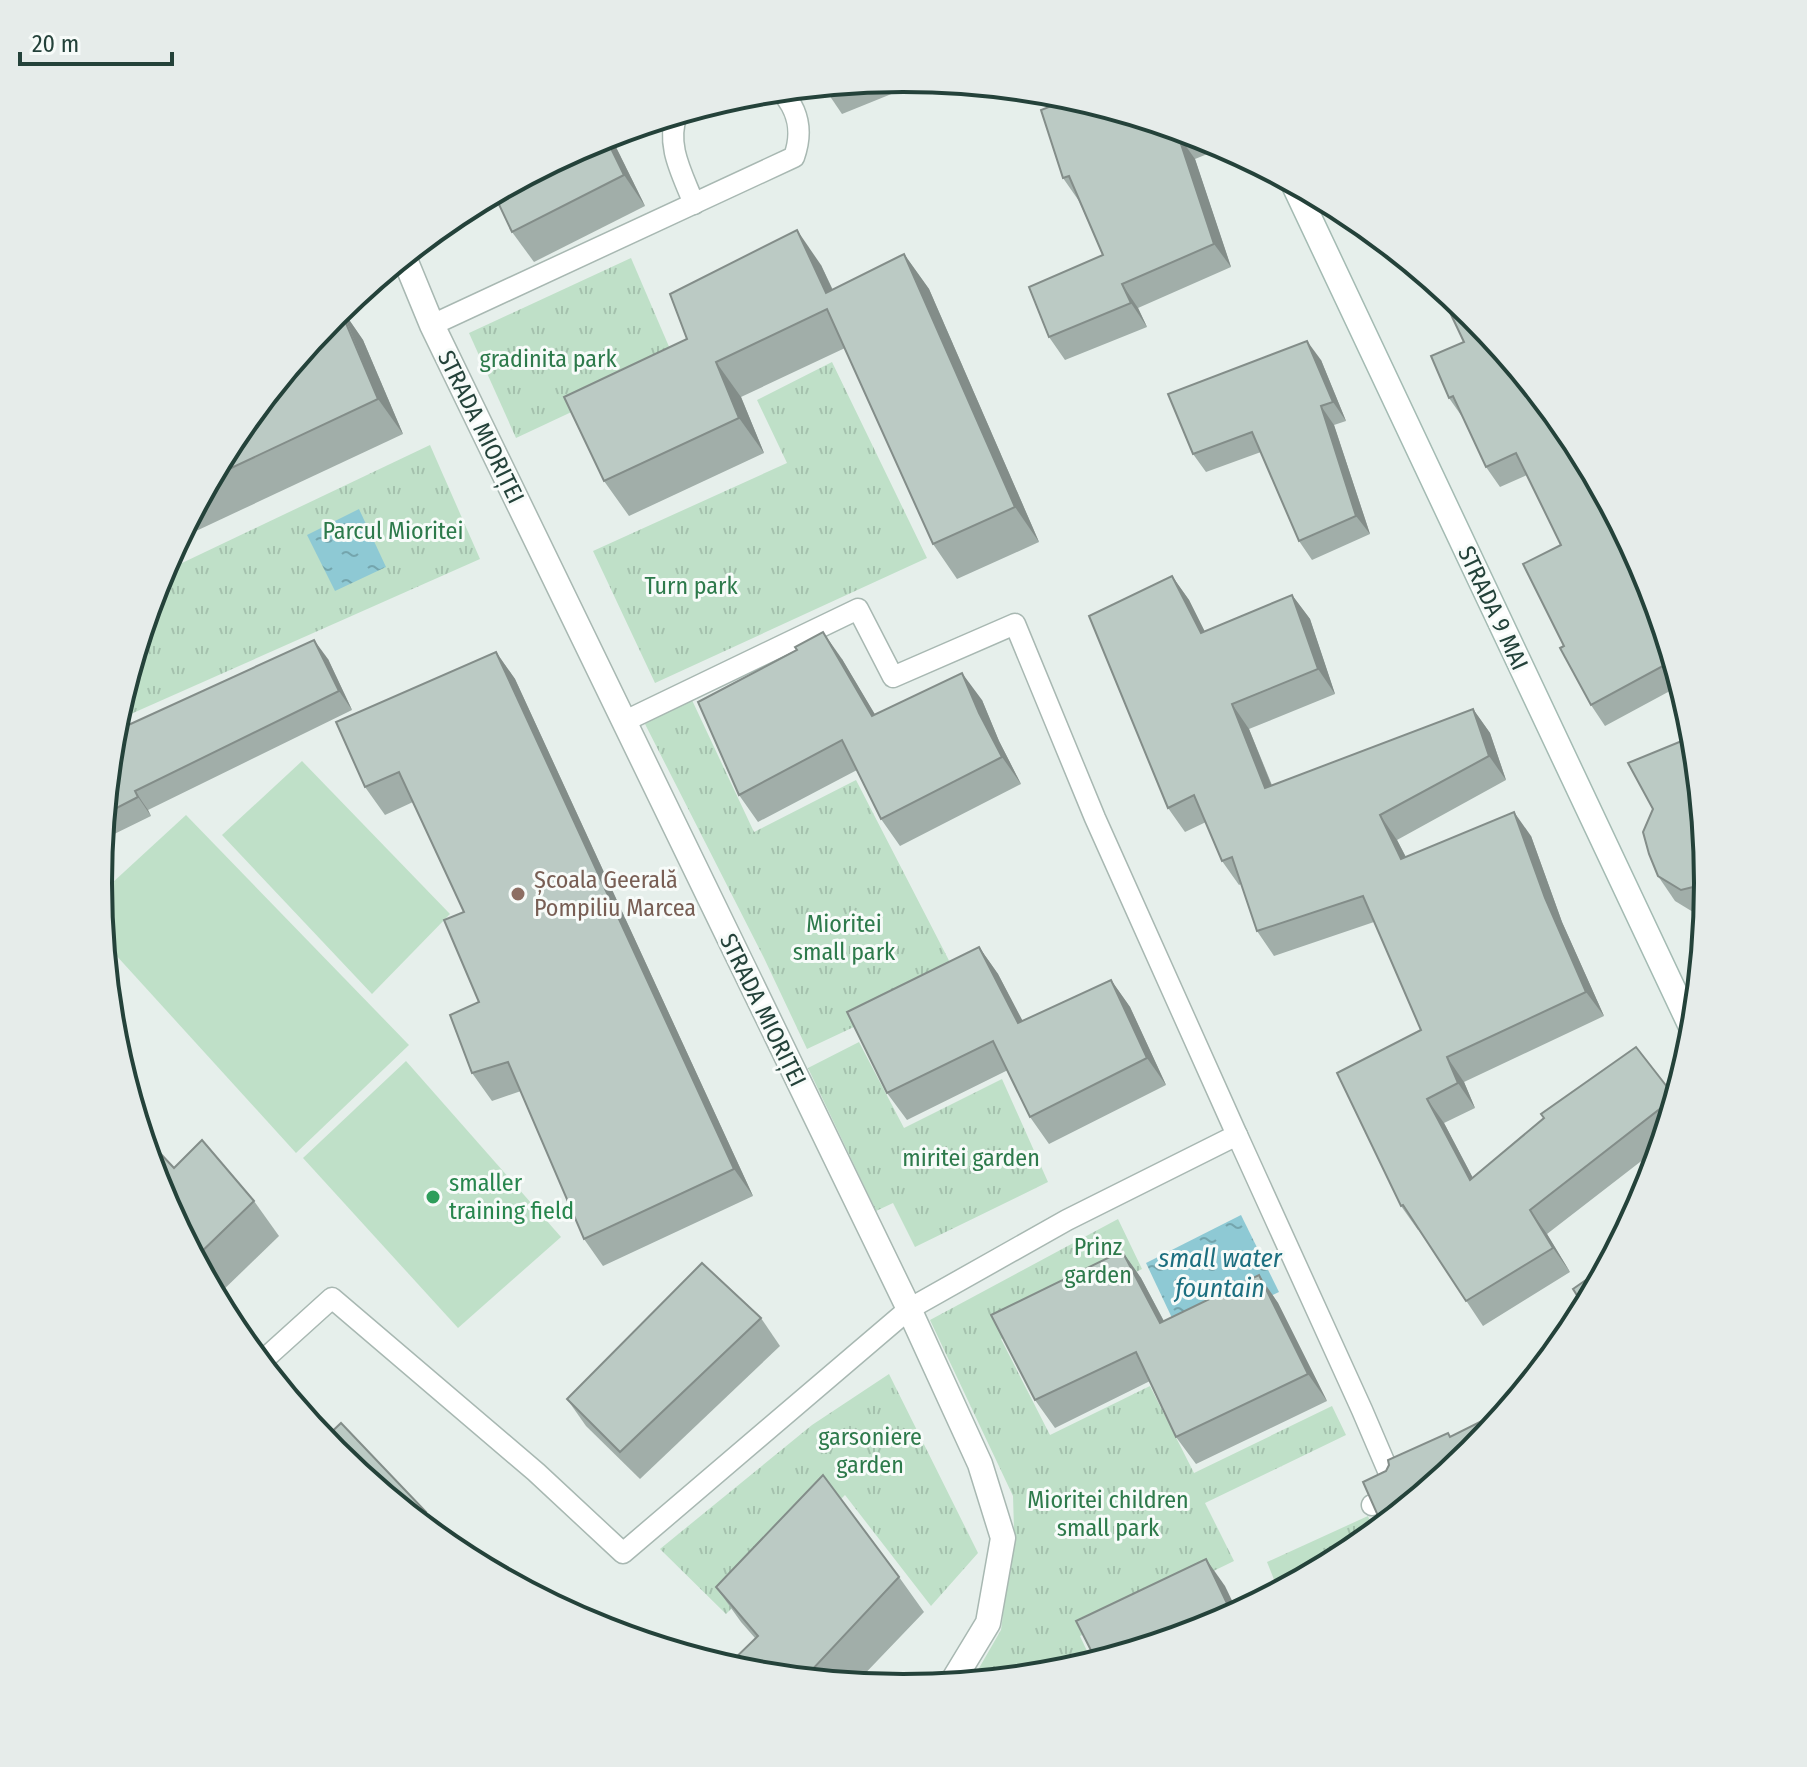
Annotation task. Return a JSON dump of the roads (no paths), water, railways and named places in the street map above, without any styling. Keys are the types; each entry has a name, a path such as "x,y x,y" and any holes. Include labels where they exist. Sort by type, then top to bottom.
{"street":[{"name":"STRADA 9 MAI","path":"1301,199 1684,1012"},
{"name":"STRADA MIORIȚEI","path":"408,267 432,325 909,1309 980,1464 1003,1538 988,1623 958,1673"}],"lane":[{"path":"432,325 794,157 800,142 800,125 788,101"},
{"path":"672,127 673,149 694,204"},
{"path":"623,722 858,609 893,677 1015,624 1095,818 1398,1494 1372,1505"},
{"path":"269,1355 332,1298 536,1472 623,1553 909,1309 1067,1220 1237,1135"}],"water":[{"path":"359,509 386,567 335,591 307,535"},
{"name":"small water fountain","path":"1241,1215 1279,1292 1181,1337 1146,1263"}],"place":[{"name":"Școala Geerală Pompiliu Marcea","path":"518,894"},
{"name":"smaller training field","path":"433,1197"}],"park label":[{"name":"gradinita park","path":"548,359"},
{"name":"Parcul Mioritei","path":"393,531"},
{"name":"Turn park","path":"691,586"},
{"name":"Mioritei small park","path":"844,938"},
{"name":"miritei garden","path":"971,1158"},
{"name":"Prinz garden","path":"1098,1261"},
{"name":"garsoniere garden","path":"870,1451"},
{"name":"Mioritei children small park","path":"1108,1514"}]}
